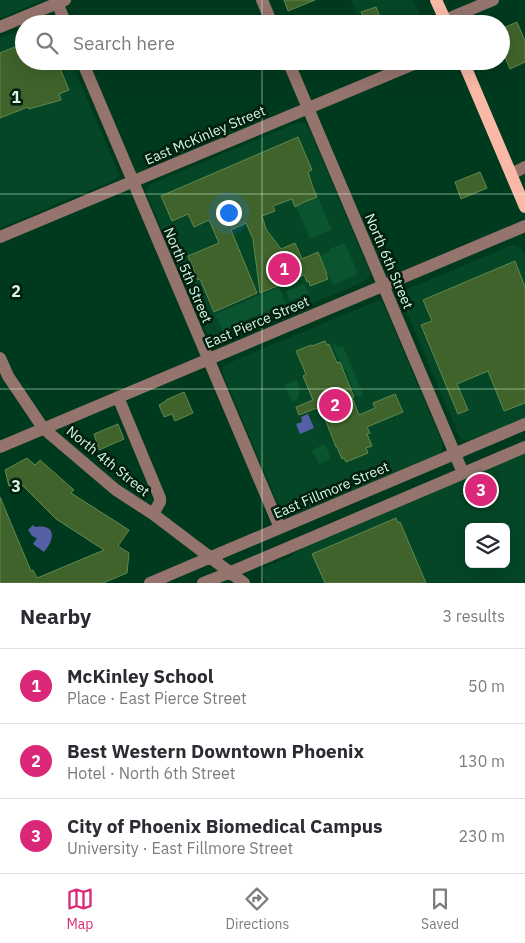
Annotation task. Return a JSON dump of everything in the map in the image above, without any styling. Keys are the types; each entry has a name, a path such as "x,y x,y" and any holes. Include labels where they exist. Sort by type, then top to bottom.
{"main road":[{"path":"436,0 443,15"},
{"path":"467,70 525,207"}],"street":[{"path":"262,0 268,15"},
{"path":"461,15 493,0"},
{"path":"27,15 59,1 63,15"},
{"path":"0,27 15,20"},
{"name":"North 5th Street","path":"86,70 280,528"},
{"name":"North 6th Street","path":"292,70 463,473"},
{"name":"East McKinley Street","path":"0,237 399,70"},
{"path":"511,174 525,168"},
{"name":"East Pierce Street","path":"0,446 525,226"},
{"name":"North 4th Street","path":"0,358 8,376 43,428 116,490 153,514 244,583"},
{"path":"118,397 160,498 160,502 153,514"},
{"name":"East Fillmore Street","path":"150,583 525,424"},
{"path":"203,583 525,446"}],"shaded area":[{"path":"0,0 43,0 0,18"},
{"path":"351,0 413,0 420,15 357,15"},
{"path":"15,32 15,70 75,70 119,174 114,180 0,228 0,38"},
{"path":"303,122 309,129 370,275 361,283 218,343 213,342 208,337 147,195 148,187 153,183"},
{"path":"313,186 332,230 310,239 291,195"},
{"path":"345,243 358,274 333,285 320,256 330,252 329,249"},
{"path":"515,245 521,248 525,256 525,418 467,441 460,438 401,295 405,290"},
{"path":"304,284 309,293 290,301 286,291"},
{"path":"279,287 286,303 240,322 240,325 223,332 215,314"},
{"path":"377,301 381,301 383,304 442,442 442,450 437,455 292,516 286,515 281,511 222,372 224,366"},
{"path":"335,343 338,347 343,346 363,395 362,397 356,396 345,369 342,368 332,344"},
{"path":"297,380 299,395 297,400 292,402 285,385"},
{"path":"325,444 331,459 319,464 312,450"},
{"path":"525,453 525,583 268,583 263,578 262,570 265,567 288,558 308,544"}],"water":[{"path":"308,414 314,428 300,434 296,424 302,422 301,417"},
{"path":"33,525 35,527 46,527 52,533 51,542 44,552 33,544 37,538 32,536 28,530"}],"building":[{"path":"284,0 315,0 288,11"},
{"path":"376,7 379,15 362,15 361,12"},
{"path":"517,22 525,41 525,62 510,69 510,25"},
{"path":"15,47 15,70 61,70 69,90 59,94 61,100 29,109 28,107 0,118 0,53"},
{"path":"298,137 312,170 308,172 317,197 295,207 292,199 273,206 275,211 262,216 266,229 281,249 295,243 302,259 318,252 328,279 310,286 309,281 307,282 304,275 260,293 253,239 246,223 231,230 257,293 214,312 188,256 219,243 209,220 194,227 188,214 172,221 161,196"},
{"path":"480,172 487,188 461,199 455,182"},
{"path":"515,261 525,287 525,403 504,411 488,371 457,384 468,410 458,414 421,325 432,321 423,300"},
{"path":"325,341 327,345 329,344 337,363 340,362 359,415 375,408 373,403 395,394 403,412 367,427 370,433 367,434 372,446 366,448 368,453 346,462 344,458 342,459 336,447 322,411 319,412 317,408 299,415 296,407 313,400 303,376 306,374 296,351"},
{"path":"184,392 193,413 175,421 172,414 164,417 159,405"},
{"path":"118,424 124,439 99,450 94,434"},
{"path":"27,458 35,465 40,460 74,490 71,493 129,530 118,546 129,553 127,573 103,583 0,583 0,497 31,571 33,570 37,578 104,550 56,519 20,483 9,486 5,470"},
{"path":"396,518 398,523 400,522 426,583 325,583 312,554"}],"place":[{"name":"McKinley School","path":"284,269"},
{"name":"Best Western Downtown Phoenix","path":"335,405"},
{"name":"City of Phoenix Biomedical Campus","path":"481,490"}]}
